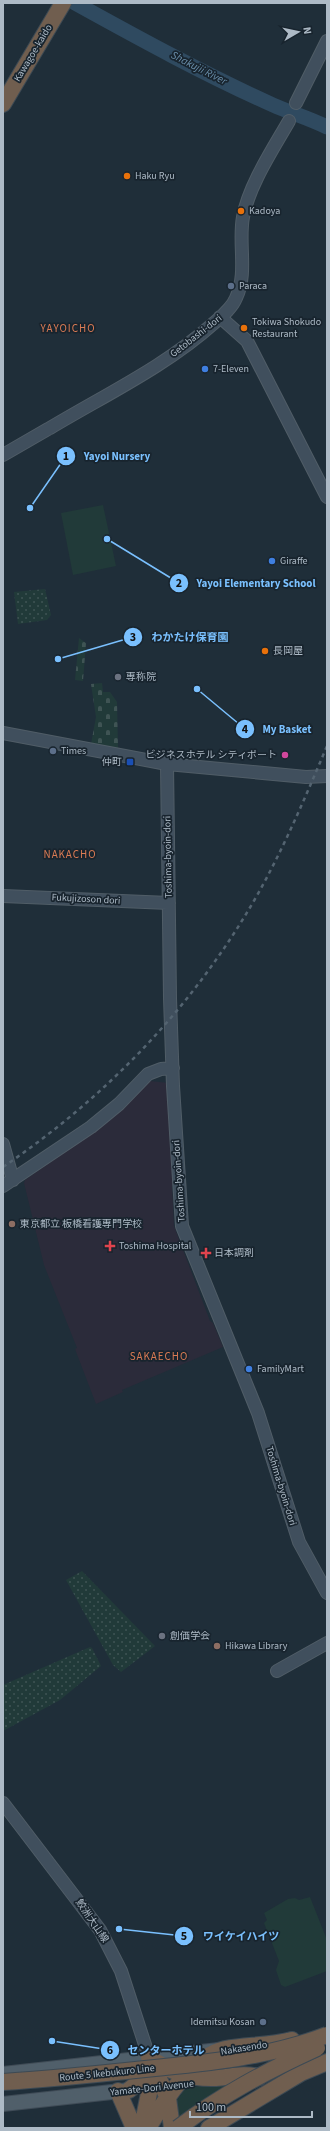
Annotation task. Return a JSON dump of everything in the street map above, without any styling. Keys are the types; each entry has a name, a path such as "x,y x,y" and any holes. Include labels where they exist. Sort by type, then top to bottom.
{"highway":[{"name":"Kawagoe-kaido","path":"3,85 57,5"},
{"name":"Kawagoe-kaido","path":"3,104 57,5"},
{"name":"Nakasendo","path":"148,2128 169,2086 210,2054 224,2049 288,2041 327,2030"},
{"name":"Route 5 Ikebukuro Line","path":"3,2084 171,2067 246,2057 283,2050 327,2035"},
{"path":"3,2091 247,2062 310,2049 327,2042"},
{"path":"178,2128 205,2107 240,2086 327,2042"},
{"name":"Route 5 Ikebukuro Line","path":"3,2084 171,2069 246,2060 327,2042"},
{"path":"191,2128 228,2102 327,2055"},
{"path":"149,2057 169,2086"},
{"path":"149,2057 165,2069 169,2086 172,2128"},
{"path":"134,2128 124,2091 144,2078 149,2057"},
{"path":"209,2128 301,2073 327,2062"},
{"path":"142,2128 169,2086 248,2074 259,2077"}],"main road":[{"path":"3,2074 224,2049"},
{"path":"259,2077 301,2073"},
{"name":"Yamate-Dori Avenue","path":"3,2104 169,2086"}],"street":[{"path":"296,103 327,41"},
{"name":"Getobashi-dori","path":"3,455 149,370 191,342 220,317 236,299 241,283 243,218 251,191 289,121"},
{"path":"220,317 247,341 327,497"},
{"path":"3,733 167,764 306,777 327,776"},
{"name":"Toshima-byoin-dori","path":"167,764 170,998 184,1232 258,1413 299,1542 327,1593"},
{"name":"Fukujizoson dori","path":"3,896 169,902"},
{"path":"3,1144 8,1183 91,1127 119,1104 148,1074 161,1069 173,1068"},
{"path":"277,1671 327,1643"},
{"name":"鮫洲大山線","path":"3,1803 90,1915 103,1936 123,1977 149,2057"}],"shaded area":[{"name":"Toshima Hospital","path":"150,1081 169,1083 174,1184 172,1185 174,1226 210,1321 213,1323 223,1347 122,1390 123,1392 96,1404 75,1349 77,1348 44,1265 24,1183 25,1180 103,1125"}],"green space":[{"path":"103,505 116,566 73,575 61,513"},
{"path":"45,589 51,615 47,620 18,624 14,592"},
{"path":"79,638 86,643 83,681 75,680"},
{"path":"102,683 103,692 110,692 117,702 118,748 91,744 96,717 91,684"},
{"path":"82,1571 155,1646 121,1672 113,1665 66,1580"},
{"path":"90,1647 92,1648 101,1666 60,1700 3,1731 3,1685"},
{"path":"310,1897 327,1940 327,1971 285,1987 281,1985 276,1970 279,1961 264,1923 267,1920 264,1913 288,1899 295,1898 299,1900"},
{"path":"234,2082 178,2118 176,2102 185,2088"}],"waterway":[{"name":"Shakujii River","path":"75,3 198,69 273,105 327,127"}],"railway":[{"path":"3,1167 41,1140 77,1111 111,1080 144,1048 204,977 255,899 275,862 327,746"}],"place":[{"name":"Haku Ryu","path":"127,176"},
{"name":"Kadoya","path":"241,211"},
{"name":"Paraca","path":"231,286"},
{"name":"Tokiwa Shokudo Restaurant","path":"244,328"},
{"name":"7-Eleven","path":"205,369"},
{"name":"Yayoi Nursery","path":"30,508"},
{"name":"Yayoi Elementary School","path":"107,539"},
{"name":"Giraffe","path":"272,561"},
{"name":"長岡屋","path":"265,651"},
{"name":"わかたけ保育園","path":"58,659"},
{"name":"専称院","path":"118,677"},
{"name":"My Basket","path":"197,689"},
{"name":"Times","path":"53,751"},
{"name":"ビジネスホテル シティポート","path":"285,755"},
{"name":"仲町","path":"130,762"},
{"name":"東京都立 板橋看護専門学校","path":"12,1224"},
{"name":"Toshima Hospital","path":"110,1246"},
{"name":"日本調剤","path":"206,1253"},
{"name":"FamilyMart","path":"249,1369"},
{"name":"創価学会","path":"162,1636"},
{"name":"Hikawa Library","path":"217,1646"},
{"name":"ワイケイハイツ","path":"119,1929"},
{"name":"Idemitsu Kosan","path":"263,2022"},
{"name":"センターホテル","path":"52,2041"}],"district":[{"name":"YAYOICHO","path":"68,328"},
{"name":"NAKACHO","path":"70,854"},
{"name":"SAKAECHO","path":"159,1356"}]}
